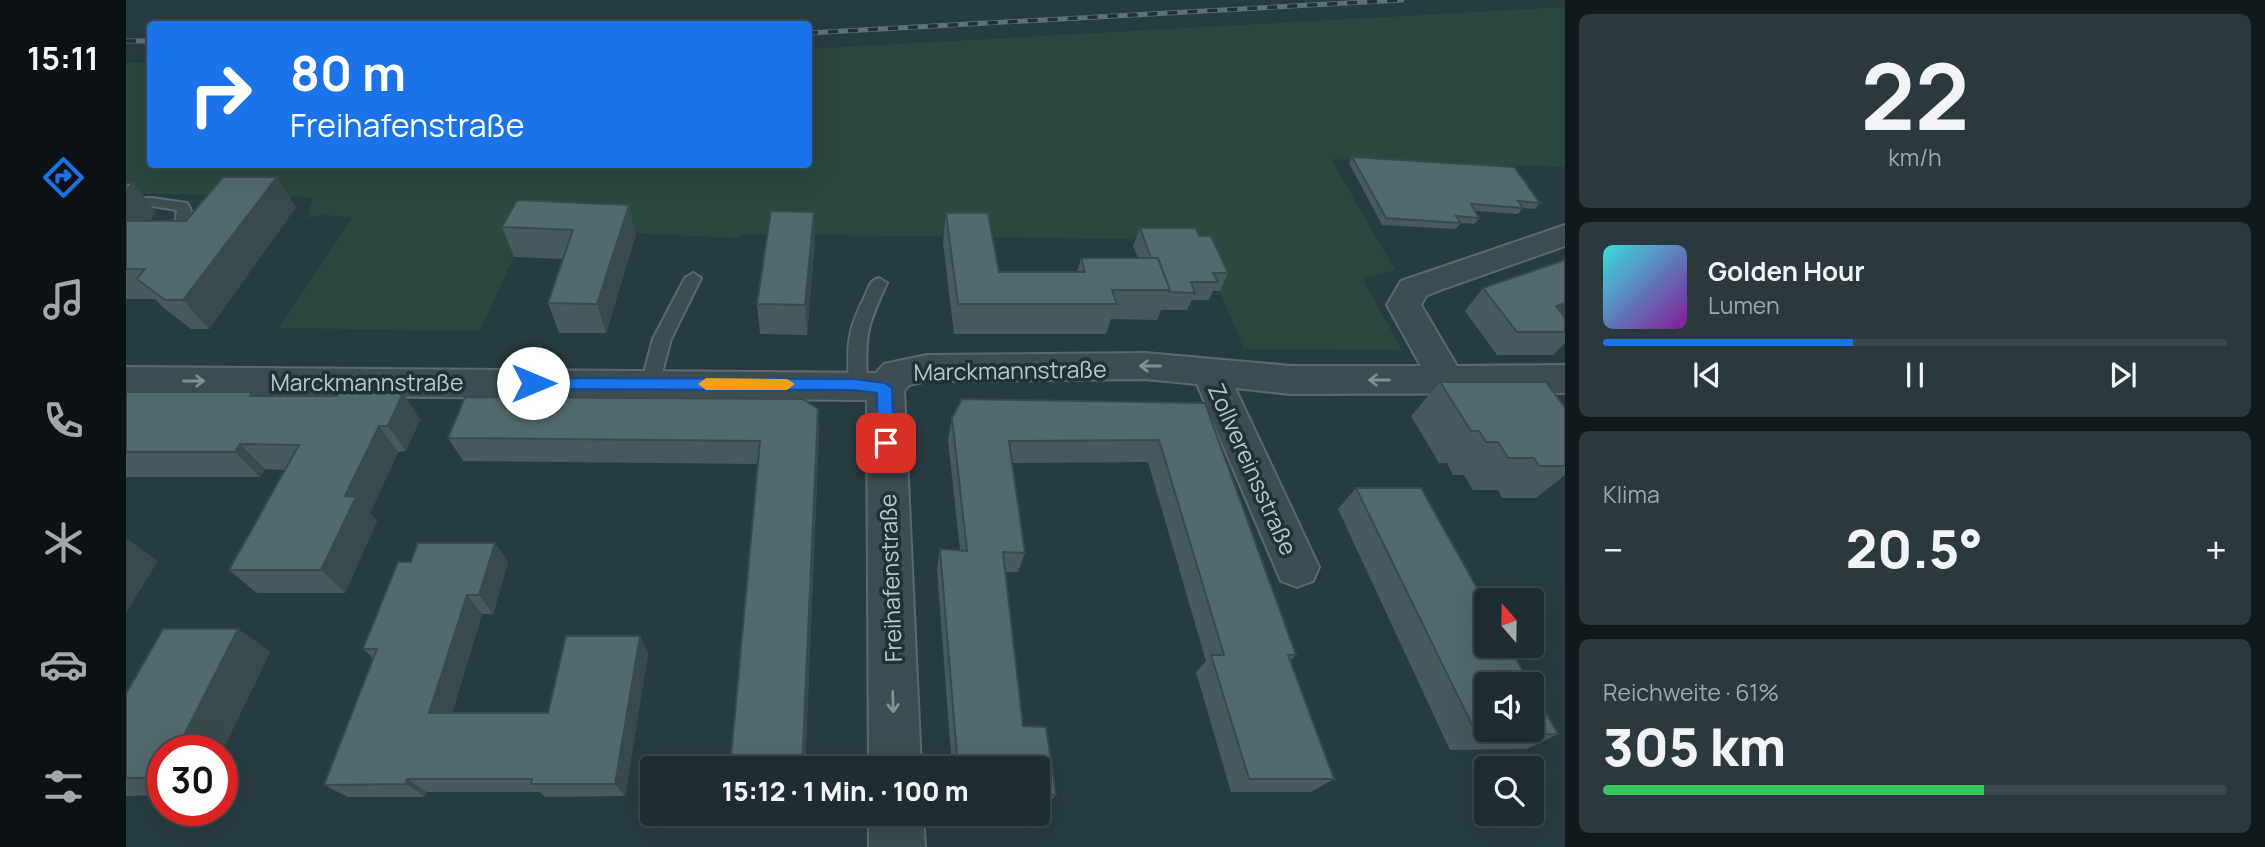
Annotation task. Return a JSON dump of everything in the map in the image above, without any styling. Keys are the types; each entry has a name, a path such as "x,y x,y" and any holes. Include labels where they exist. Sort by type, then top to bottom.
{"street":[{"path":"1447,380 1404,305 1413,289 1459,269 1565,235"},
{"name":"Marckmannstraße","path":"126,381 871,387 897,374 927,368 1145,366 1291,380 1565,380"},
{"name":"Zollvereinsstraße","path":"1209,371 1297,567"},
{"name":"Freihafenstraße","path":"871,387 894,756"},
{"path":"896,826 897,847"}],"lane":[{"path":"126,204 152,202 182,206 186,211 186,218 170,244"},
{"path":"650,384 662,339 693,278"},
{"path":"871,387 856,338 879,283"}],"green space":[{"path":"1565,7 1565,167 1331,159 1395,270 1362,278 1402,350 1244,349 1198,240 745,234 734,238 527,228 480,331 279,328 353,217 324,215 307,218 313,197 126,193 126,63 147,63 147,168 812,168 812,49"}],"building":[{"path":"1352,157 1514,167 1540,203 1518,201 1523,208 1471,204 1479,218 1456,216 1461,223 1386,218"},
{"path":"223,177 277,177 183,300 165,300 137,279 145,269 126,269 126,221 186,221"},
{"path":"517,200 629,205 597,304 548,303 573,230 502,227"},
{"path":"771,211 814,212 805,305 757,304"},
{"path":"946,213 988,213 999,272 1085,272 1081,258 1158,258 1170,290 1112,290 1117,304 958,304"},
{"path":"1140,228 1196,228 1199,236 1211,236 1228,273 1213,273 1218,282 1191,282 1195,293 1169,292 1158,258 1151,258"},
{"path":"1565,260 1565,303 1556,306 1565,318 1565,332 1517,332 1483,288"},
{"path":"1440,382 1546,382 1565,408 1565,466 1539,466 1534,458 1508,458 1498,442 1486,442 1479,431 1471,431"},
{"path":"126,392 252,392 250,396 403,393 388,426 379,426 345,496 356,497 321,570 229,570 299,445 240,444 235,452 126,452"},
{"path":"465,397 803,399 818,409 803,756 731,756 760,441 448,438"},
{"path":"962,399 1205,403 1296,655 1288,655 1334,779 1249,779 1211,655 1224,655 1159,440 1009,441 1025,553 1003,552 1023,726 1046,727 1056,795 1050,795 1050,756 957,756 940,549 967,551 952,418"},
{"path":"1356,488 1421,488 1477,588 1474,588 1474,658 1516,658 1523,672 1474,672 1474,729"},
{"path":"418,543 495,543 479,595 467,595 429,713 548,713 566,636 640,636 615,784 531,784 532,779 407,779 406,784 324,785 377,649 363,649 398,562 411,562"},
{"path":"163,629 238,629 184,735 147,735 147,778 126,778 126,694"},
{"path":"1544,709 1558,734 1544,734"}],"railway":[{"path":"812,33 1402,0"},
{"path":"126,41 147,41"}],"slow traffic":[{"path":"706,384 787,384"}],"route":[{"path":"533,383 853,385 885,388 886,443"}]}
